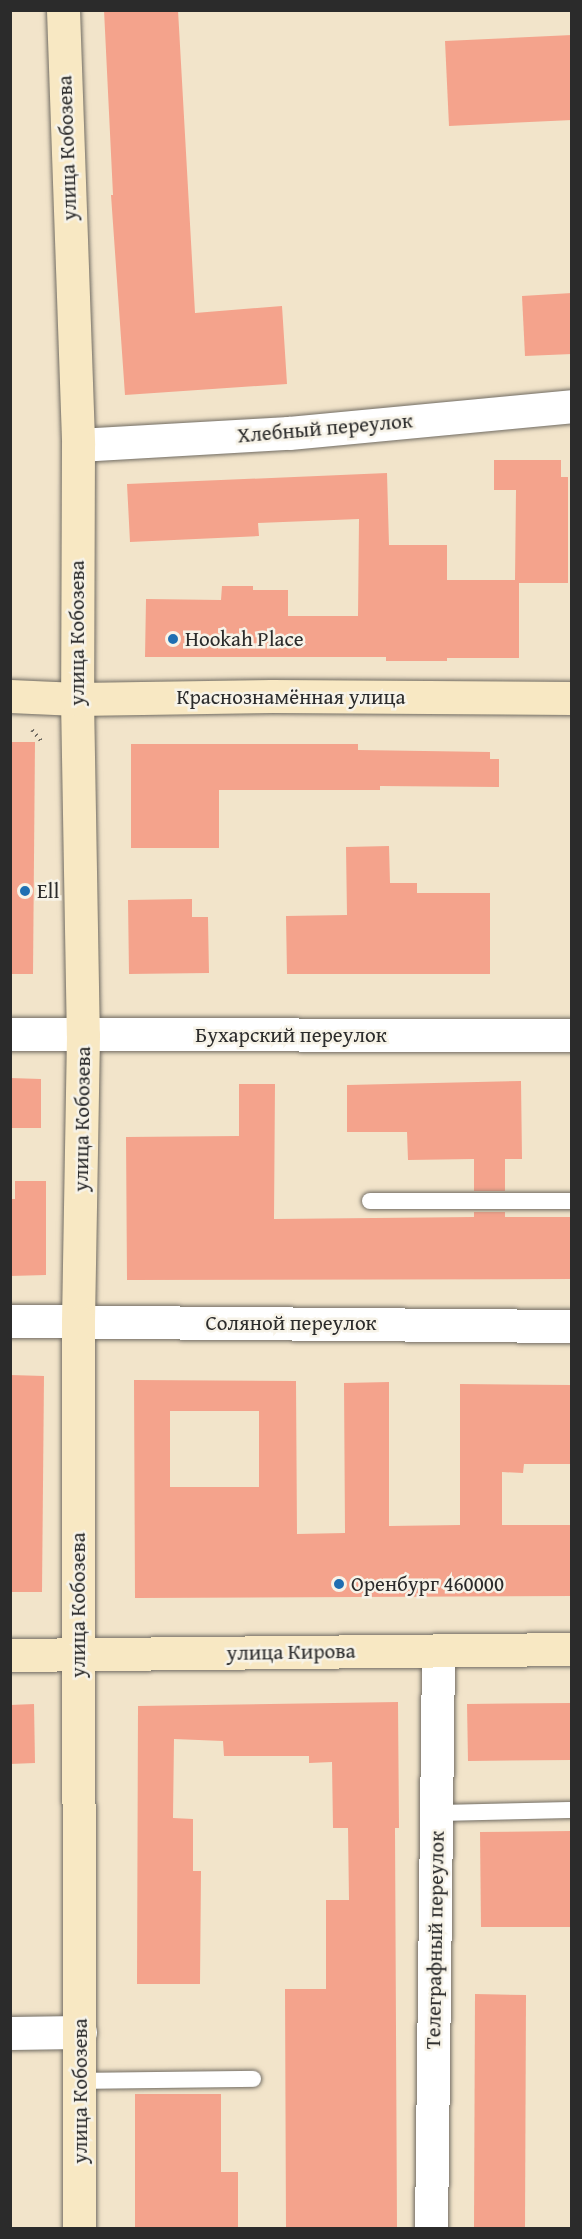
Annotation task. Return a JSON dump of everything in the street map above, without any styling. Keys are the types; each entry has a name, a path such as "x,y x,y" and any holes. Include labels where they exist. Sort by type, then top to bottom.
{"main road":[{"name":"улица Кобозева","path":"63,10 78,445 77,699 83,1035 78,1322 79,2229"},
{"name":"Краснознамённая улица","path":"10,696 77,699 272,696 572,698"},
{"name":"улица Кирова","path":"10,1655 572,1649"}],"street":[{"name":"Хлебный переулок","path":"78,445 289,433 572,406"},
{"name":"Бухарский переулок","path":"10,1034 572,1035"},
{"name":"Соляной переулок","path":"10,1321 572,1326"},
{"name":"Телеграфный переулок","path":"431,2229 438,1651"},
{"path":"10,2033 80,2032"}],"lane":[{"path":"370,1201 572,1201"},
{"path":"437,1813 572,1810"},
{"path":"80,2081 253,2079"}],"path":[{"path":"30,727 42,742"}],"building":[{"path":"104,10 178,10 195,313 282,306 287,384 125,395 111,195 113,195"},
{"path":"572,35 572,120 449,126 445,41"},
{"path":"572,293 572,354 525,356 522,296"},
{"path":"494,460 561,460 561,477 568,477 568,583 519,583 519,658 386,661 386,657 145,657 146,599 221,600 222,586 253,586 253,590 288,590 288,616 358,616 359,519 258,523 259,536 130,542 127,484 387,473 389,545 447,545 447,580 515,580 516,490 494,490"},
{"path":"10,742 35,742 33,974 10,974"},
{"path":"131,744 358,744 358,750 490,752 490,759 499,759 499,787 380,786 380,790 219,790 219,848 131,848"},
{"path":"389,846 390,883 417,883 417,893 490,893 490,974 287,974 286,916 347,915 346,847"},
{"path":"192,899 192,917 208,917 209,973 129,974 128,900"},
{"path":"10,1078 41,1079 41,1128 10,1128"},
{"path":"521,1081 522,1159 505,1159 505,1191 474,1191 474,1159 408,1160 407,1132 347,1132 347,1085"},
{"path":"239,1084 275,1084 274,1219 474,1217 474,1212 505,1212 505,1217 572,1217 572,1279 127,1280 126,1137 239,1136"},
{"path":"15,1181 46,1181 46,1275 10,1276 10,1199 15,1199"},
{"path":"10,1375 44,1376 42,1592 10,1592"},
{"path":"134,1380 296,1381 297,1534 345,1533 344,1383 389,1382 389,1526 460,1525 460,1384 572,1385 572,1464 524,1464 523,1473 502,1472 502,1525 572,1525 572,1596 135,1598","holes":["170,1411 259,1411 259,1487 170,1487"]},
{"path":"398,1702 399,1828 395,1828 397,2229 286,2229 285,1989 326,1989 326,1900 349,1900 348,1828 333,1828 332,1762 309,1763 309,1756 224,1756 223,1741 174,1739 173,1818 193,1819 193,1871 201,1871 200,1984 137,1984 138,1706"},
{"path":"572,1703 572,1760 468,1761 467,1704"},
{"path":"34,1704 35,1763 10,1764 10,1705"},
{"path":"572,1831 572,1927 481,1927 480,1832"},
{"path":"475,1994 526,1995 525,2229 474,2229"},
{"path":"135,2094 221,2094 221,2172 238,2172 238,2229 135,2229"}],"place":[{"name":"Hookah Place","path":"173,639"},
{"name":"Ell","path":"25,891"},
{"name":"Оренбург 460000","path":"339,1584"}]}
